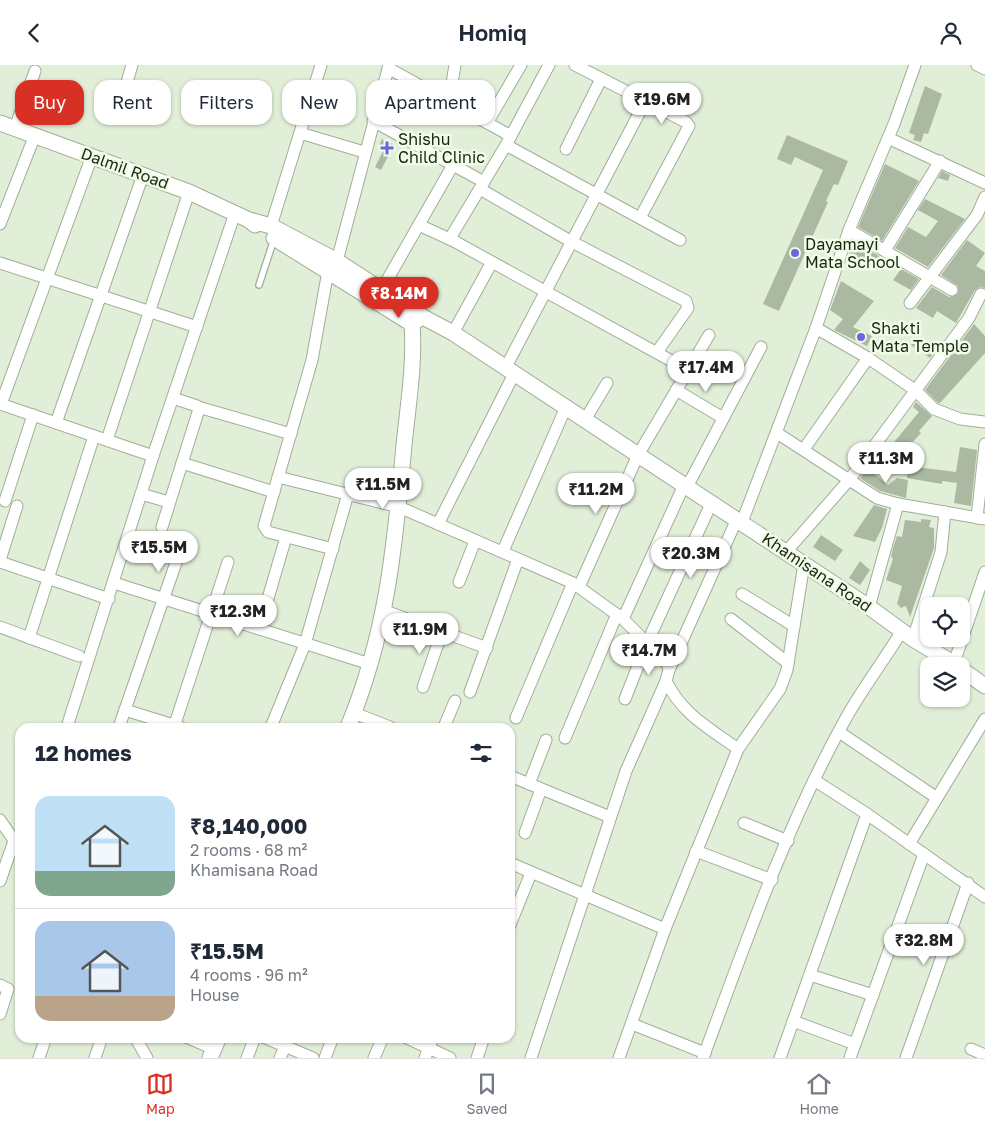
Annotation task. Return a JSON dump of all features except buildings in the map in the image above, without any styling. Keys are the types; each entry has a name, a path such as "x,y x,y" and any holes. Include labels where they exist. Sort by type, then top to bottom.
{"street":[{"path":"128,80 132,65"},
{"path":"272,232 321,65"},
{"path":"453,80 455,65"},
{"path":"495,109 521,65"},
{"path":"456,242 452,240 452,235 482,186 549,65"},
{"path":"575,65 689,125 640,218"},
{"path":"531,1058 631,758 777,433 816,328 849,230 888,138 915,65"},
{"path":"978,65 985,69"},
{"path":"384,80 388,67 411,80"},
{"path":"16,128 35,71"},
{"path":"566,149 600,79"},
{"path":"438,524 545,293 645,103"},
{"name":"Dalmil Road","path":"0,123 189,192 272,232 332,266"},
{"path":"333,549 286,537 264,529 312,360 332,266 372,125"},
{"path":"380,125 453,165 482,186 572,242 688,303 688,308 657,353"},
{"path":"489,125 508,140 597,195 680,240"},
{"path":"300,133 364,152"},
{"path":"0,223 35,135"},
{"path":"888,138 985,183"},
{"path":"92,156 0,404 153,456"},
{"path":"885,250 940,161"},
{"path":"382,289 453,165"},
{"path":"56,423 143,175"},
{"path":"107,440 189,192"},
{"path":"910,303 977,215 985,197"},
{"path":"68,723 153,456 197,327 242,217"},
{"path":"419,225 456,242 545,293 688,370"},
{"path":"849,230 952,289"},
{"path":"454,333 492,262"},
{"path":"0,263 197,327"},
{"path":"332,266 382,289 417,321"},
{"path":"332,266 417,321"},
{"path":"786,552 849,480 969,318 982,294"},
{"path":"350,723 370,664 385,611 399,507 417,321"},
{"name":"Khamisana Road","path":"417,321 454,333 943,657"},
{"path":"816,328 868,358 915,390 934,409 960,419 985,422"},
{"path":"516,718 576,585 638,455 709,335"},
{"path":"565,738 620,617 685,486 761,347"},
{"path":"804,449 868,358"},
{"path":"585,420 607,383"},
{"path":"676,390 723,418"},
{"path":"173,398 291,434"},
{"path":"162,527 198,407"},
{"path":"503,551 566,407"},
{"path":"5,501 33,415"},
{"path":"777,433 877,498 898,504 981,518 985,443"},
{"path":"29,638 50,579 94,436"},
{"path":"182,463 274,492"},
{"path":"278,477 399,507 475,541 503,551 576,585 620,617 648,643 666,663 668,675 684,709 738,749"},
{"path":"141,494 169,502"},
{"path":"273,723 305,644 348,495"},
{"path":"625,699 648,643 711,504"},
{"path":"869,607 898,504"},
{"path":"16,506 0,561 109,599"},
{"path":"632,1025 704,1055 772,880 814,780 839,732 908,635 941,552 945,512"},
{"path":"259,629 286,537"},
{"path":"459,582 475,541"},
{"path":"120,723 179,555"},
{"path":"470,692 518,559"},
{"path":"177,723 228,562"},
{"path":"619,1058 665,929 738,749 780,689 788,663 804,564"},
{"path":"961,657 985,572"},
{"path":"114,583 370,664"},
{"path":"742,594 794,627"},
{"path":"385,611 487,648"},
{"path":"731,619 788,663"},
{"path":"0,627 79,656"},
{"path":"423,687 442,632"},
{"name":"Khamisana Road","path":"970,675 985,686"},
{"path":"446,723 455,701"},
{"path":"125,711 163,723"},
{"path":"354,713 380,723"},
{"path":"909,844 985,719"},
{"path":"839,732 937,798"},
{"path":"529,784 546,739"},
{"path":"515,778 610,817"},
{"path":"814,780 968,883 985,897"},
{"path":"525,833 541,789"},
{"path":"780,1058 867,814"},
{"path":"1,823 15,842"},
{"path":"744,823 788,841"},
{"path":"0,881 15,849"},
{"path":"696,851 772,880"},
{"path":"850,1058 924,854"},
{"path":"515,865 665,929"},
{"path":"515,913 531,873"},
{"path":"906,1058 968,883"},
{"path":"810,975 873,995"},
{"path":"0,985 8,989 0,1014"},
{"path":"793,1021 855,1044"},
{"path":"39,1058 44,1043"},
{"path":"95,1058 100,1043"},
{"path":"140,1043 147,1058"},
{"path":"201,1043 214,1048"},
{"path":"247,1058 253,1043"},
{"path":"280,1058 287,1043"},
{"path":"289,1043 313,1058"},
{"path":"324,1058 330,1043"},
{"path":"374,1058 380,1043"},
{"path":"413,1043 427,1054 450,1058"},
{"path":"477,1058 482,1043"},
{"path":"971,1049 985,1055"}],"lane":[{"path":"259,285 272,232"}],"place":[{"name":"Shishu Child Clinic","path":"387,148"},
{"name":"Dayamayi Mata School","path":"795,253"},
{"name":"Shakti Mata Temple","path":"861,337"}]}
